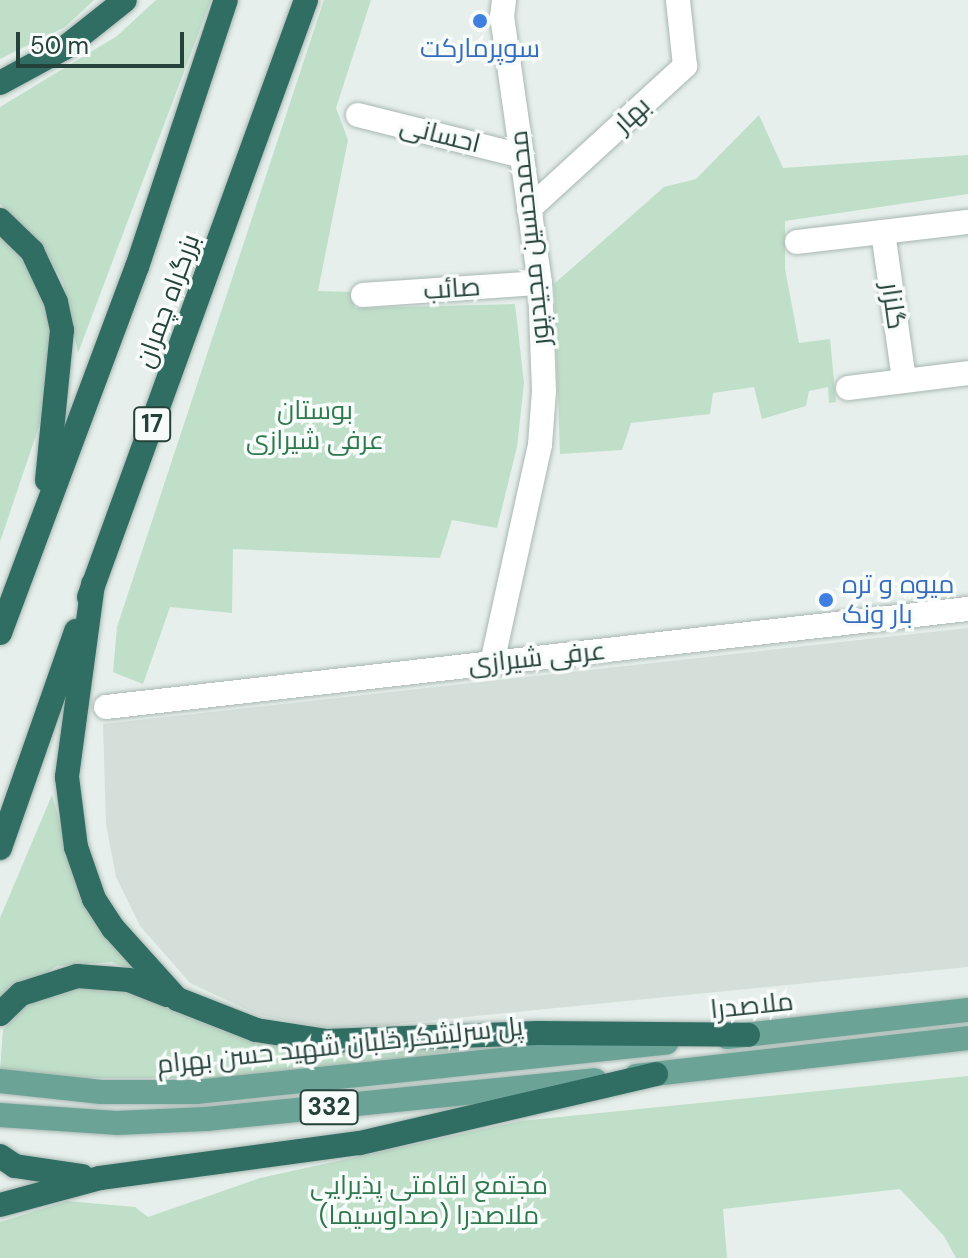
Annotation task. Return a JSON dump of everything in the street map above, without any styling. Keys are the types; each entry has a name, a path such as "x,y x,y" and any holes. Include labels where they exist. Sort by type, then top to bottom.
{"highway":[{"path":"0,83 66,47 125,0"},
{"name":"بزرگراه چمران","path":"0,633 137,267 226,0"},
{"name":"بزرگراه چمران","path":"0,848 306,0"},
{"path":"0,220 32,251 56,302 62,330 44,513"},
{"path":"93,584 67,777 76,847 94,899 113,928 177,999"},
{"path":"0,1014 21,994 77,976 129,980 256,1030 327,1041 538,1033 748,1035"},
{"path":"0,1205 100,1178 360,1143 656,1074"},
{"path":"0,1156 15,1166 100,1178"}],"main road":[{"name":"ملاصدرا","path":"542,1054 968,1010"},
{"name":"332","path":"0,1115 116,1123 656,1074 968,1038"},
{"name":"پل سرلشکر خلبان شهید حسن بهرام","path":"0,1081 101,1092 196,1092 542,1054"}],"street":[{"name":"محمدحسین مجیدپور","path":"492,663 540,445 540,283 502,17 504,0"},
{"name":"بهار","path":"529,209 685,66 678,0"},
{"name":"احسانی","path":"358,115 522,156"},
{"path":"797,242 968,222"},
{"name":"گلزار","path":"883,232 904,380"},
{"name":"صائب","path":"363,295 540,283"},
{"path":"848,388 968,373"},
{"name":"عرفی شیرازی","path":"106,707 968,609"}],"shaded area":[{"path":"968,628 968,967 335,1030 256,1014 190,983 140,926 116,877 106,824 103,724"}],"green space":[{"path":"0,0 94,0 65,27 0,59"},
{"path":"156,0 211,0 78,353 63,282 38,240 0,204 0,107 117,36"},
{"name":"بوستان عرفی شیرازی","path":"324,0 371,0 336,108 348,140 318,291 352,292 355,308 515,304 524,383 517,447 497,528 452,520 440,558 233,549 232,613 170,607 143,684 113,672 117,627"},
{"path":"759,115 783,168 968,155 968,194 785,221 785,269 799,343 830,339 836,402 829,403 828,387 809,391 806,406 762,419 754,387 713,393 710,414 631,423 622,450 560,454 554,284 664,187 696,179"},
{"path":"0,235 23,257 46,303 51,328 44,411 0,542"},
{"path":"52,795 68,851 142,975 112,962 57,966 0,1001 0,918"},
{"path":"113,985 223,1031 293,1049 527,1040 332,1070 235,1078 55,1078 0,1070 3,1030 23,1008 65,986"},
{"name":"مجتمع اقامتی پذیرایی ملاصدرا (صداوسیما)","path":"968,1076 968,1258 956,1258 944,1236 900,1189 723,1209 727,1258 0,1258 0,1222 67,1201 135,1207 148,1217 260,1178 520,1121"}],"place":[{"name":"سوپرمارکت","path":"480,21"},
{"name":"میوه و تره بار ونک","path":"826,600"}]}
